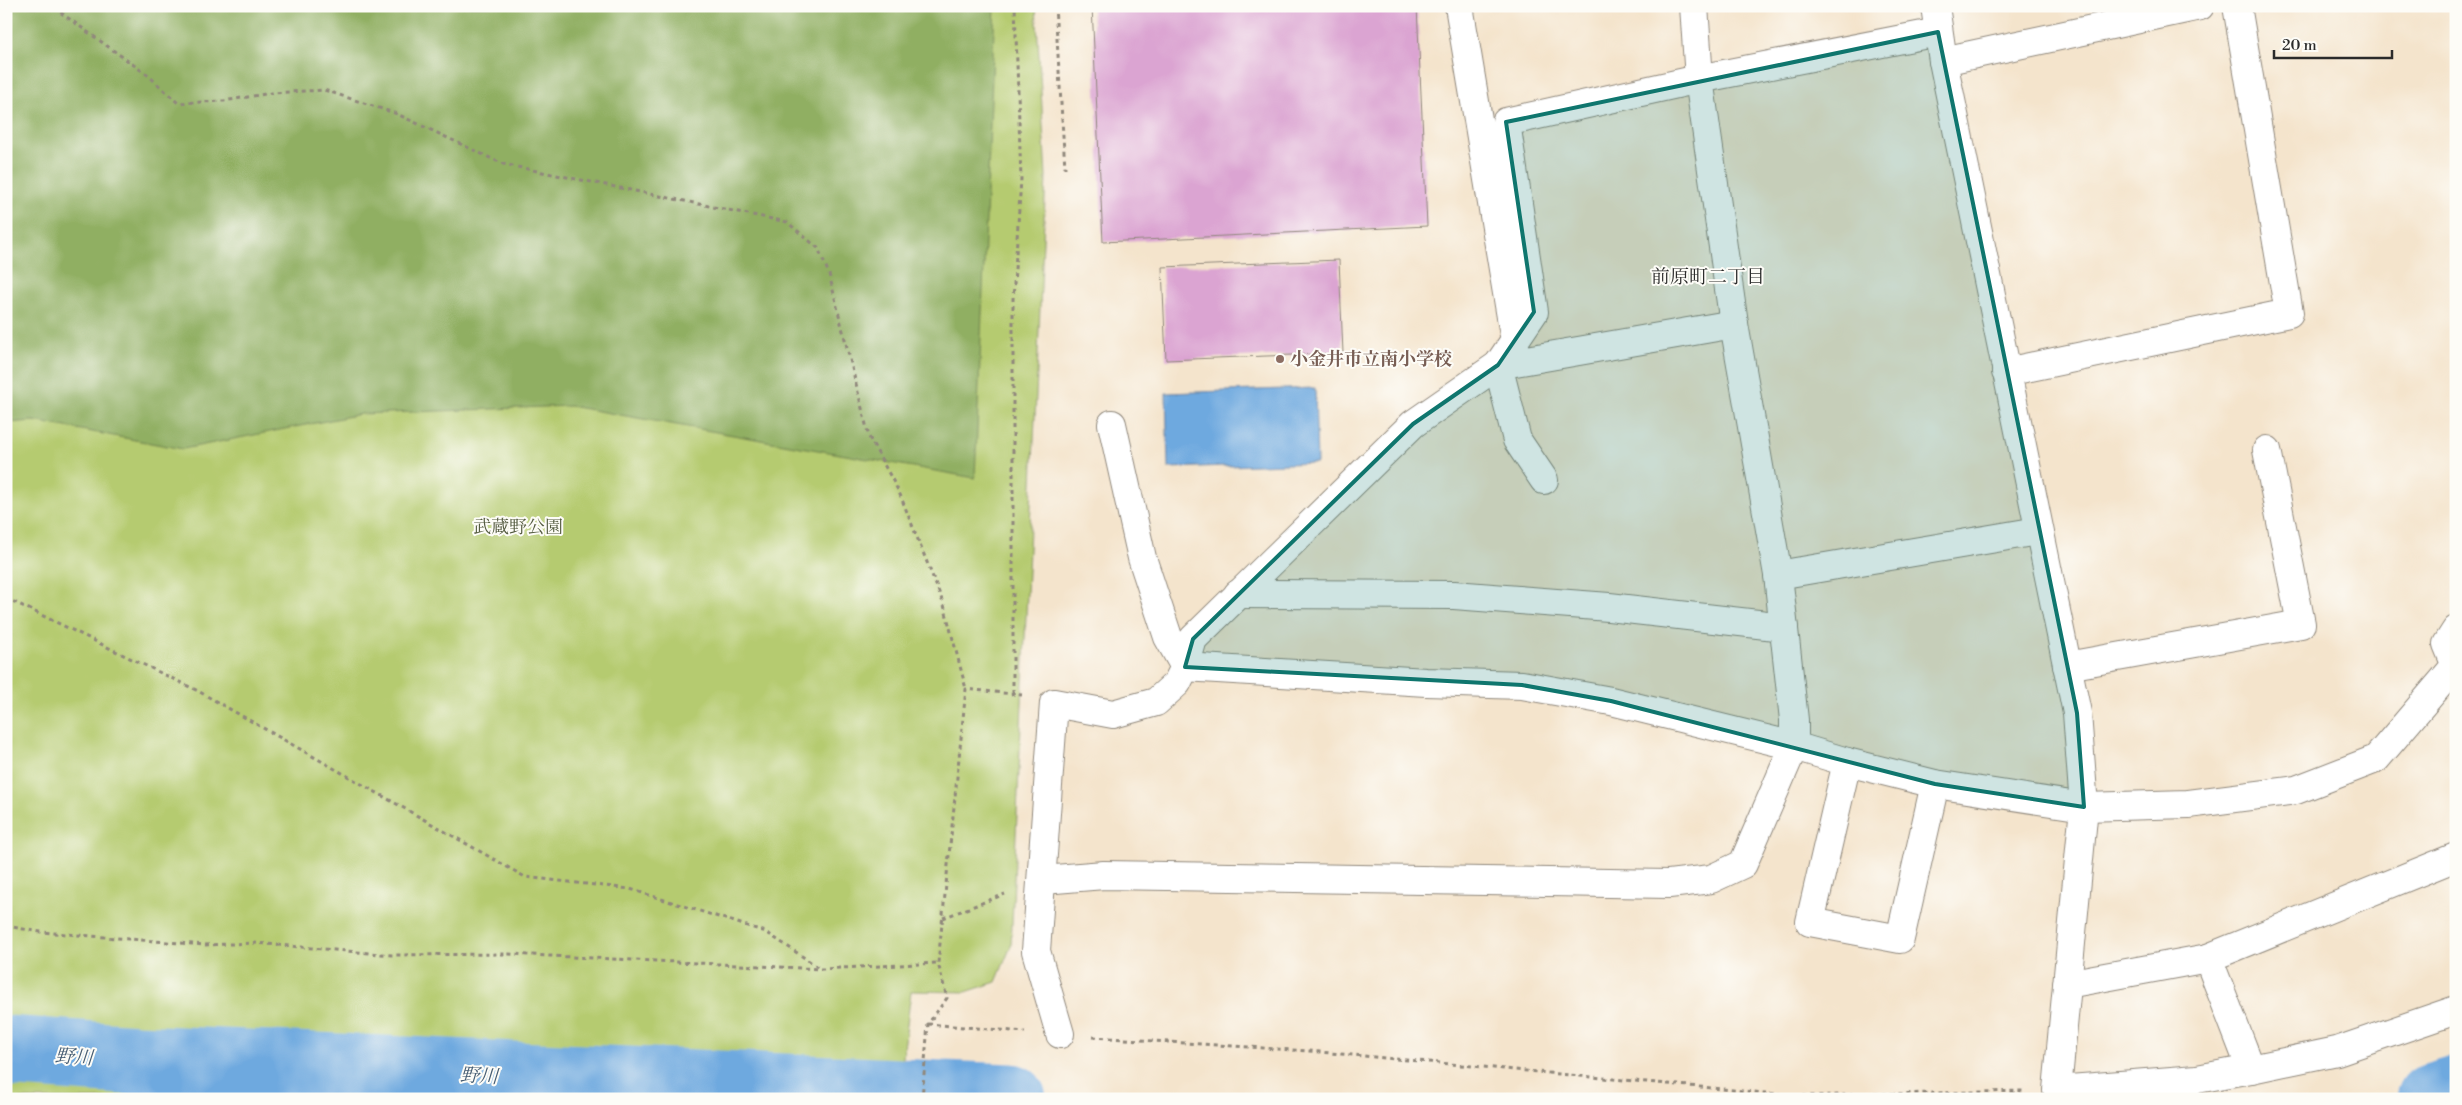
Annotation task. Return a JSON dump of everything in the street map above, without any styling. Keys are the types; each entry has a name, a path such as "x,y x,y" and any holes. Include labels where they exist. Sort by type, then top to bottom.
{"street":[{"path":"1459,6 1515,341"},
{"path":"1043,880 1104,875 1669,884 1712,879 1743,864 1794,746 1794,720 1778,576 1734,324 1699,79 1694,6"},
{"path":"1943,61 2200,6"},
{"path":"2006,372 2289,314 2237,6"},
{"path":"1060,1034 1036,952 1043,880 1054,703 1113,714 1156,702 1177,682 1185,667 1193,639 1238,594 1412,424 1498,365 1534,312 1506,122 1699,79 1936,19 2038,532 2077,713 2084,807 2057,1090 2197,1079 2337,1051 2456,1010"},
{"path":"1498,365 1734,324"},
{"path":"1498,365 1518,440 1544,480"},
{"path":"1112,424 1142,558 1168,637 1185,667"},
{"path":"2067,666 2301,624 2267,450"},
{"path":"1778,576 2038,532"},
{"path":"1238,594 1454,595 1609,607 1784,627"},
{"path":"1185,667 1426,682 1522,685 1611,702 1794,746 1847,762 1935,784 2084,807 2188,804 2296,790 2376,759 2456,666 2447,644 2456,630"},
{"path":"1847,762 1810,922 1900,939 1935,784"},
{"path":"2066,984 2208,958 2456,857"},
{"path":"2208,958 2251,1068"}],"path":[{"path":"46,6 57,10 149,76 178,103 224,101 271,93 324,90 397,114 503,164 787,222 818,248 829,274 869,437 899,492 941,596 960,660 966,689 938,963 948,998 928,1024 922,1099"},
{"path":"1013,693 1013,299 1021,179 1015,6"},
{"path":"1055,6 1065,168"},
{"path":"6,598 198,691 525,877 630,889 766,932 822,969"},
{"path":"966,689 1013,693 1054,703"},
{"path":"943,918 1043,880"},
{"path":"6,926 41,932 205,945 255,943 392,955 509,954 822,969 938,963"},
{"path":"928,1024 1309,1051 1798,1096 2057,1090"}],"highlighted area":[{"path":"1938,32 2077,713 2084,807 1935,784 1611,701 1522,685 1185,667 1193,639 1413,424 1498,365 1534,312 1506,122"}],"green space":[{"name":"武蔵野公園","path":"6,6 1036,6 1046,176 1011,946 996,982 966,992 911,991 898,1099 6,1099"},
{"path":"6,6 995,6 975,478 570,406 361,414 183,449 34,421 6,423"}],"water":[{"path":"1315,388 1317,463 1168,468 1166,393"}],"building":[{"path":"1092,6 1417,6 1427,226 1103,242"},
{"path":"1339,260 1343,353 1166,360 1162,267"}],"waterway":[{"name":"野川","path":"6,1051 137,1060 1011,1099"},
{"name":"野川","path":"2432,1099 2456,1092"}],"place":[{"name":"小金井市立南小学校","path":"1280,359"}],"district":[{"name":"前原町二丁目","path":"1708,276"}]}
